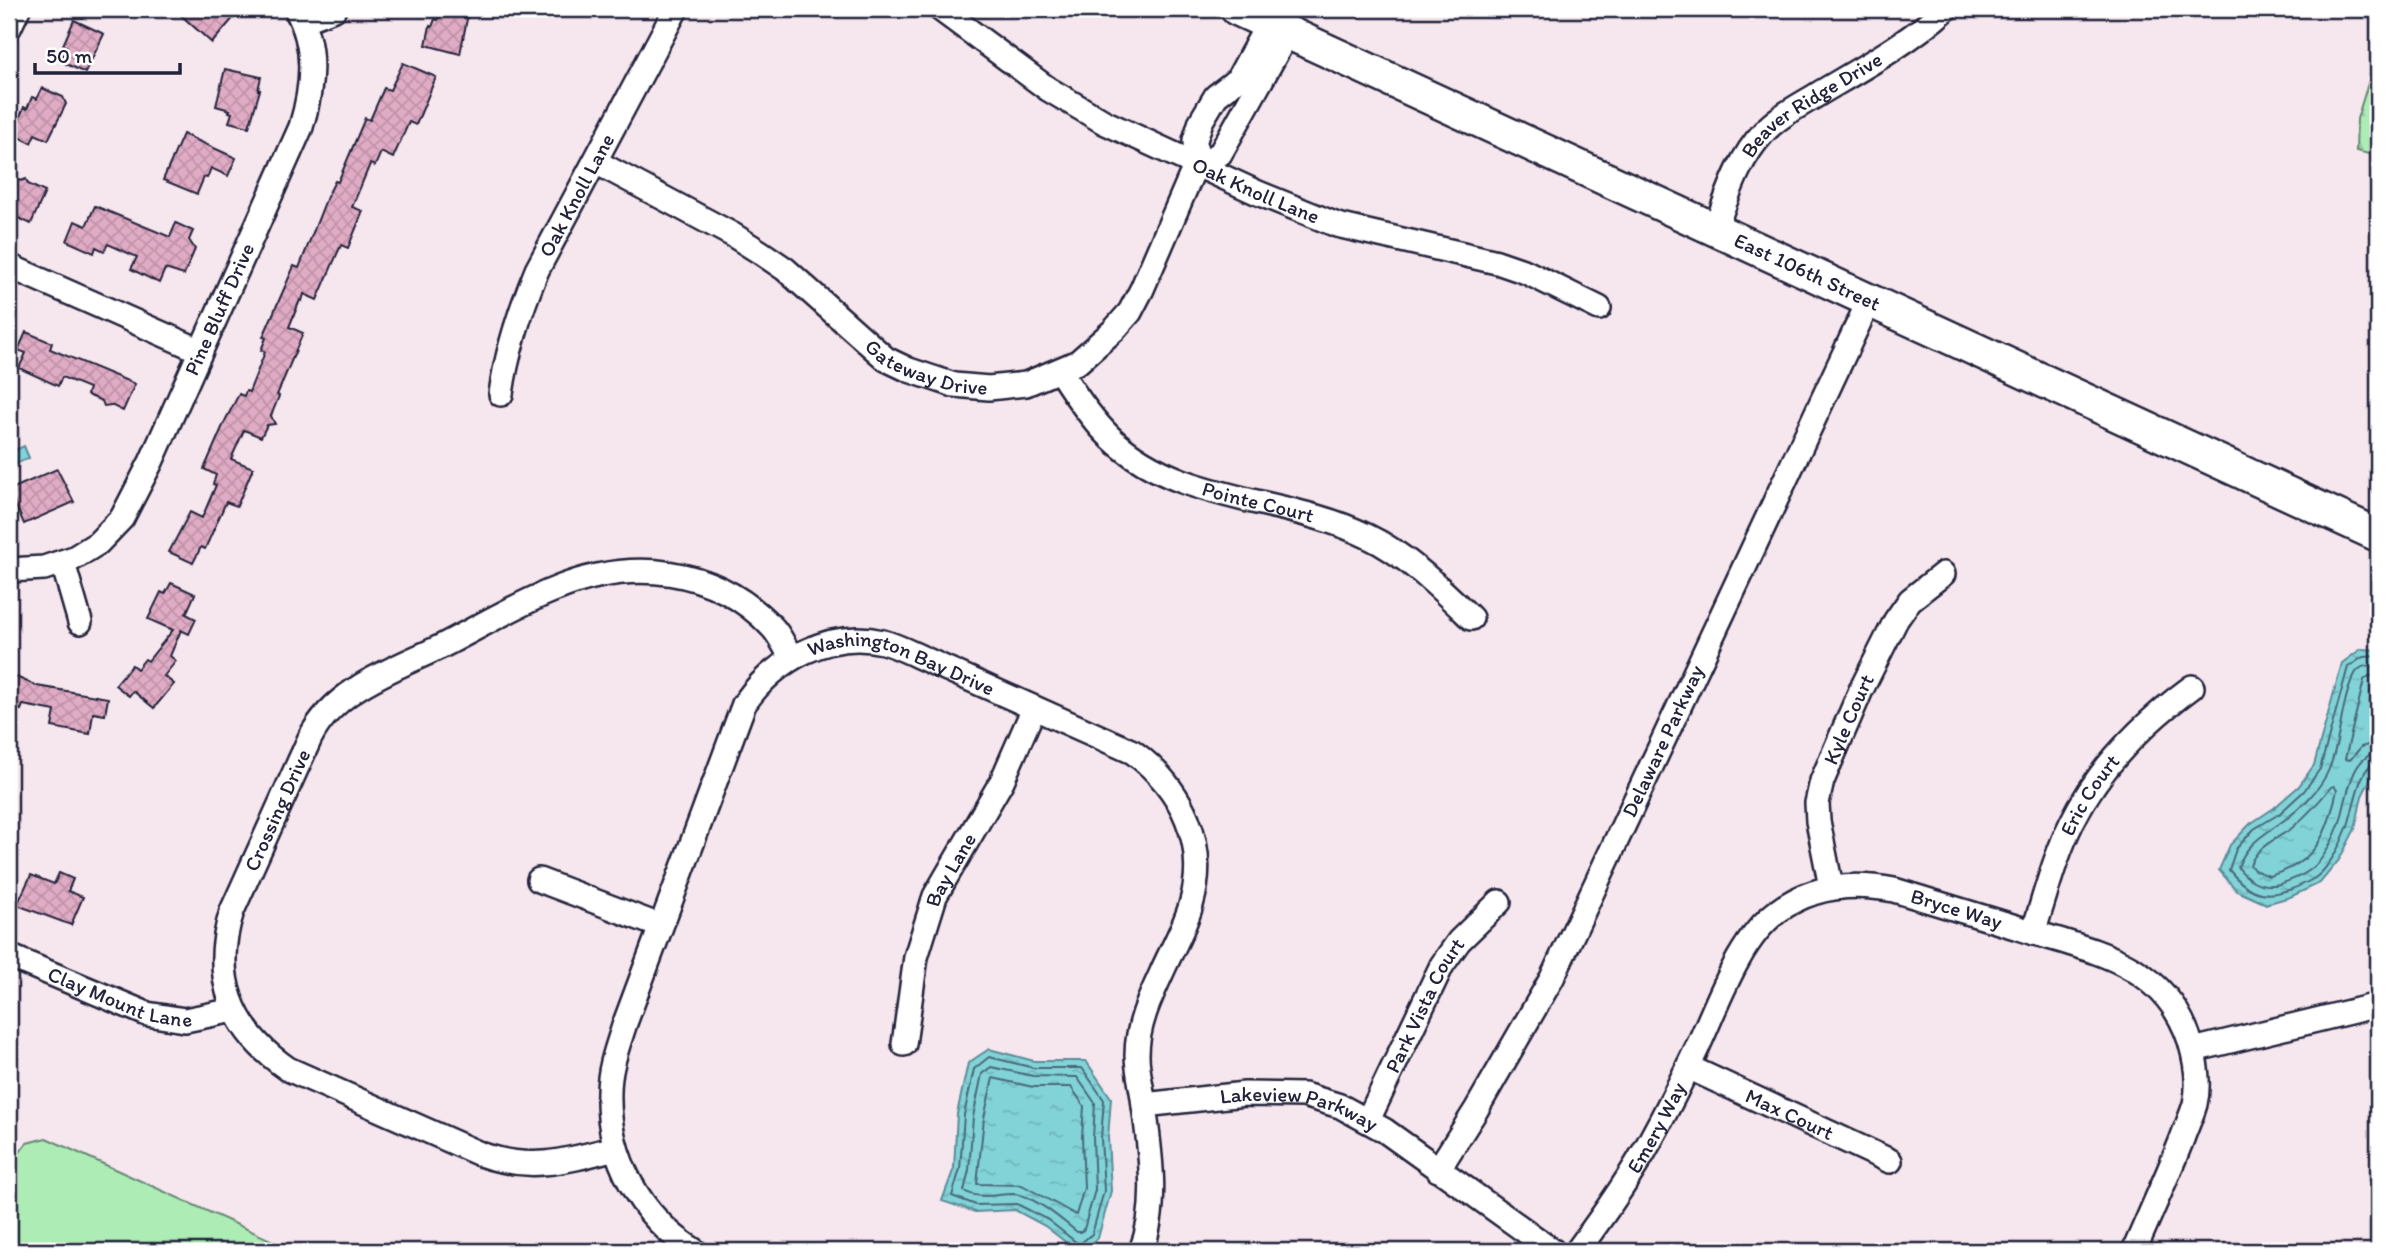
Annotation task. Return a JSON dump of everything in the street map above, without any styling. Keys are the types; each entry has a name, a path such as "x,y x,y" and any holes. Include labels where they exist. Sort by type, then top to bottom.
{"main road":[{"name":"East 106th Street","path":"1237,9 1278,21 1869,301 2378,535"}],"street":[{"path":"9,28 18,9"},
{"name":"Pine Bluff Drive","path":"9,570 44,568 62,563 98,543 122,518 151,462 301,127 310,95 312,66 299,15 334,9"},
{"name":"Oak Knoll Lane","path":"501,394 511,339 537,270 676,9"},
{"name":"Oak Knoll Lane","path":"940,9 1048,89 1104,122 1196,164 1314,217 1497,262 1569,291 1599,308"},
{"name":"Beaver Ridge Drive","path":"1715,229 1737,172 1764,131 1785,115 1904,42 1946,9"},
{"path":"1196,164 1220,153 1278,21"},
{"name":"Gateway Drive","path":"596,162 733,234 785,270 877,351 909,370 954,385 989,388 1026,384 1078,362 1130,312 1196,164 1195,140 1201,121 1216,96 1238,79 1278,21"},
{"path":"9,266 201,351"},
{"name":"Delaware Parkway","path":"1438,1170 1552,978 1869,301"},
{"name":"Pointe Court","path":"1060,371 1090,414 1112,439 1144,462 1183,481 1322,517 1366,535 1387,546 1426,576 1471,618"},
{"path":"62,563 80,622"},
{"name":"Crossing Drive","path":"615,1148 538,1165 502,1162 288,1069 266,1054 234,1010 225,979 224,954 226,931 232,911 317,724 345,695 555,589 617,571 680,575 719,588 737,598 774,629 792,658"},
{"name":"Kyle Court","path":"1831,887 1818,821 1817,803 1822,781 1861,690 1896,620 1910,600 1943,574"},
{"name":"Washington Bay Drive","path":"695,1251 667,1230 630,1185 615,1148 610,1120 609,1090 614,1059 660,926 744,704 757,685 792,658 831,643 856,639 883,642 918,656 1133,752 1152,766 1168,783 1193,829 1197,869 1190,907 1147,1004 1140,1028 1137,1056 1144,1105 1151,1198 1149,1224 1141,1251"},
{"name":"Eric Court","path":"2033,933 2071,823 2090,790 2128,742 2164,708 2192,687"},
{"name":"Bay Lane","path":"905,1044 916,957 923,928 935,897 1002,781 1034,708"},
{"path":"538,880 660,926"},
{"name":"Bryce Way","path":"1720,996 1742,953 1759,929 1777,912 1798,898 1831,887 1872,886 1894,890 2098,952 2138,971 2157,985 2173,1005 2186,1029 2193,1050 2197,1082 2195,1104 2134,1251"},
{"name":"Park Vista Court","path":"1368,1120 1442,965 1459,941 1499,902"},
{"name":"Clay Mount Lane","path":"9,956 147,1014 185,1020 234,1010"},
{"name":"Emery Way","path":"1577,1251 1630,1174 1688,1067 1720,996"},
{"path":"2193,1050 2378,1004"},
{"name":"Max Court","path":"1688,1067 1890,1161"},
{"name":"Lakeview Parkway","path":"1144,1105 1245,1094 1304,1095 1340,1107 1368,1120 1553,1251"}],"green space":[{"path":"2378,51 2378,156 2356,151 2357,119"},
{"path":"46,1138 295,1251 9,1251 9,1166 27,1143"}],"water":[{"path":"24,446 29,458 9,467 9,453"},
{"path":"2361,649 2378,650 2378,764 2362,796 2355,829 2339,860 2320,883 2290,897 2266,904 2237,891 2219,870 2230,845 2250,824 2299,786 2314,765 2342,663"},
{"path":"989,1049 1034,1061 1086,1061 1111,1098 1108,1138 1111,1191 1098,1238 1082,1251 1077,1251 1045,1226 1015,1210 975,1212 942,1201 954,1168 957,1114 968,1063"},
{"path":"78,1244 90,1245 102,1251 62,1251"}],"building":[{"path":"174,9 241,9 212,43"},
{"path":"441,9 469,9 460,54 426,45 430,26 432,27 435,19 438,20"},
{"path":"74,20 104,34 85,73 60,61 67,47 63,45"},
{"path":"403,63 436,77 416,125 409,122 393,158 381,152 375,166 370,164 352,207 363,211 348,248 341,245 317,300 304,294 302,301 300,300 289,327 303,333 277,395 279,396 271,416 275,424 267,425 261,437 244,430 231,459 253,468 237,506 226,502 205,549 201,547 193,563 169,552 190,512 202,518 216,485 213,484 216,475 204,469 225,421 239,394 244,396 246,391 249,392 265,352 261,350 266,338 263,337 294,266 299,268 327,197 335,181 338,182 365,118 370,120 384,88 390,90"},
{"path":"225,69 261,77 249,127 229,122 232,113 230,110 216,106"},
{"path":"42,88 63,97 66,104 48,140 35,134 31,143 13,134 24,107 27,109 32,97 37,99"},
{"path":"183,134 236,158 228,176 211,168 197,194 163,180"},
{"path":"9,176 21,181 26,179 28,184 45,192 31,224 14,216 15,213 9,210"},
{"path":"95,206 170,237 176,223 193,231 189,240 195,249 184,275 165,269 159,283 131,269 137,257 108,244 104,251 96,247 94,253 67,241 75,221 86,226"},
{"path":"26,332 52,343 50,349 135,384 123,411 111,405 104,406 102,401 87,395 89,388 62,377 58,386 19,368 26,353 18,350"},
{"path":"57,469 74,502 24,524 9,490"},
{"path":"171,583 195,594 186,614 196,619 189,634 181,630 170,656 176,661 164,676 174,684 154,708 133,691 129,696 115,685 132,665 137,669 145,659 148,661 173,630 148,619 161,592 165,594"},
{"path":"9,674 37,686 108,698 105,715 93,713 90,734 52,727 55,711 23,705 21,710 9,704"},
{"path":"59,873 73,879 68,891 83,897 71,925 17,905 31,875 54,884"}]}
